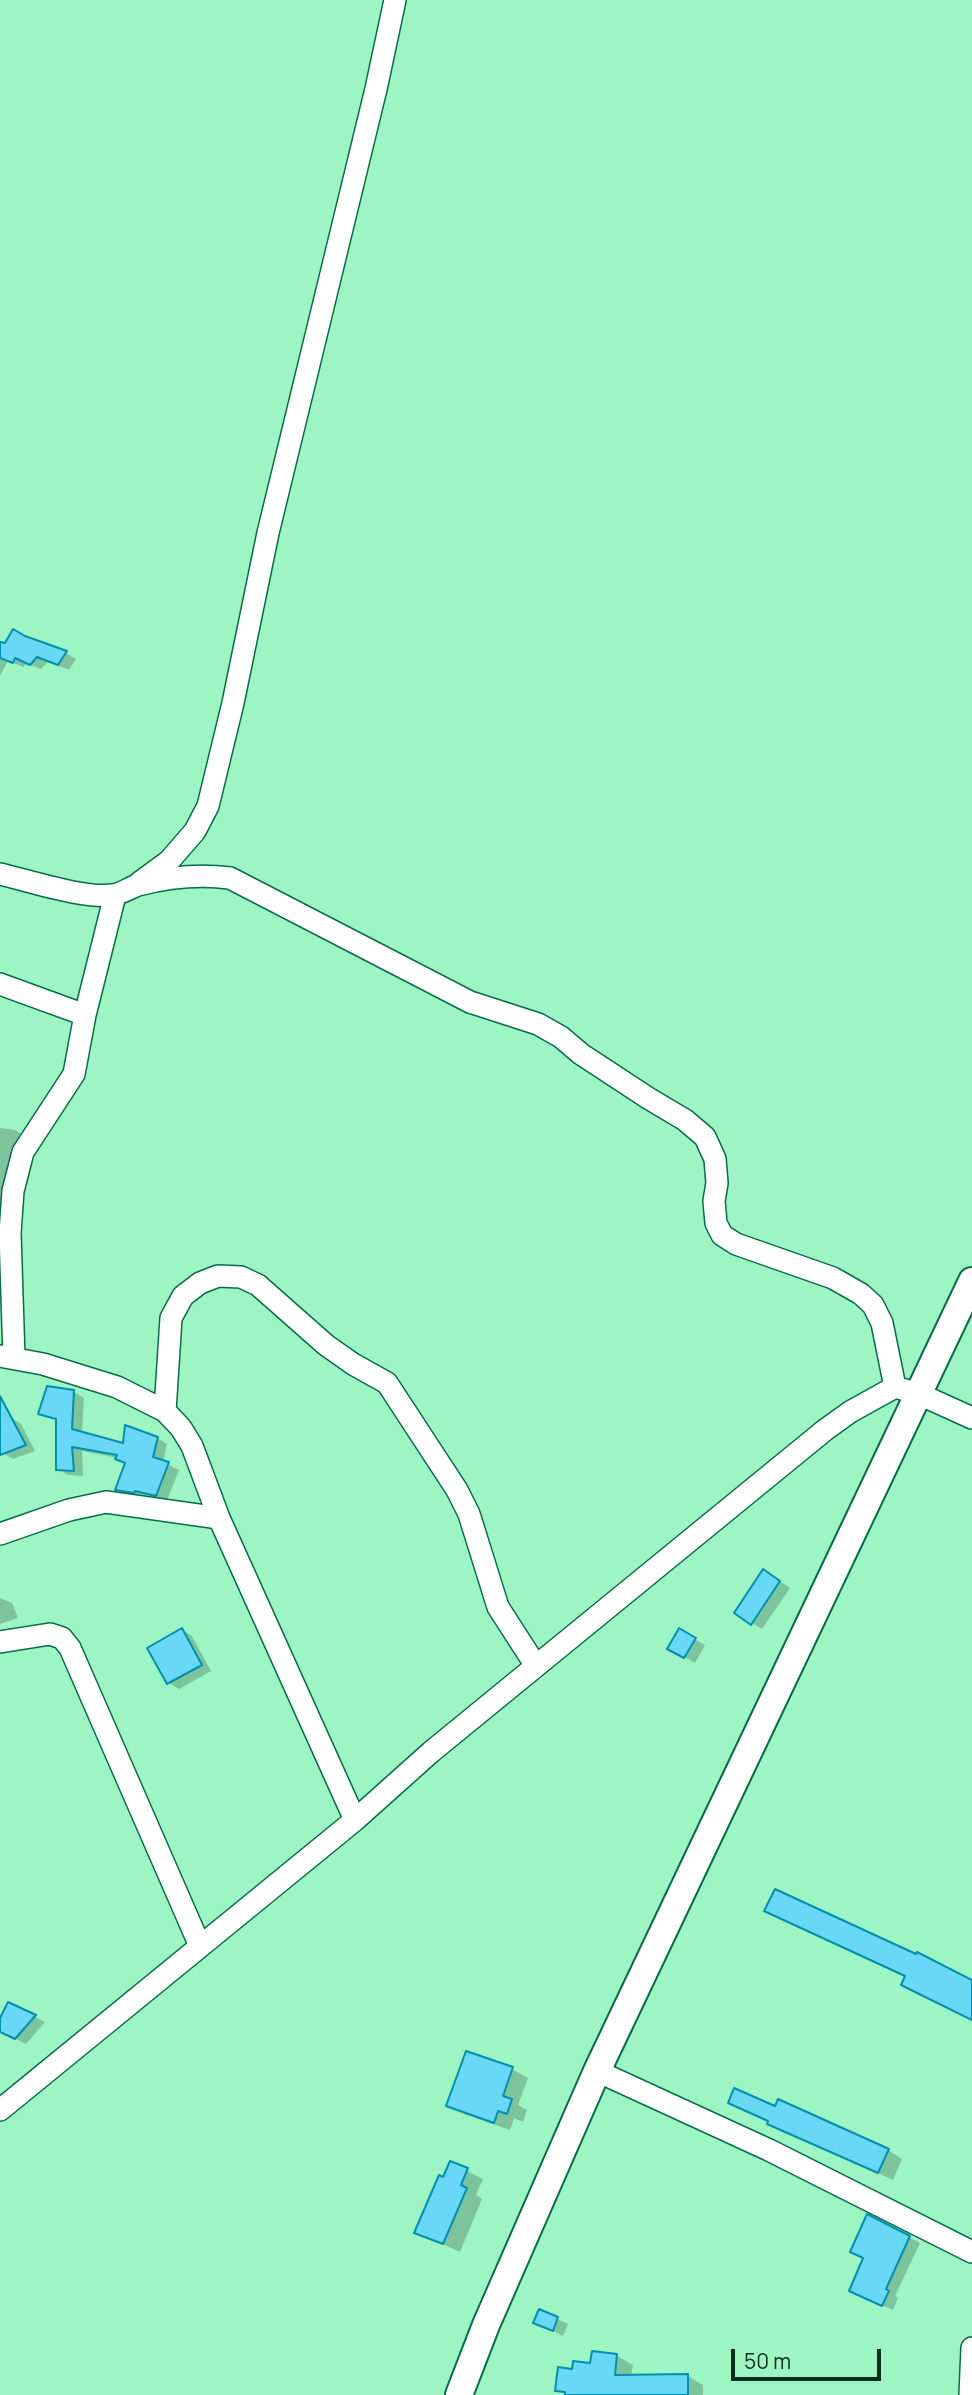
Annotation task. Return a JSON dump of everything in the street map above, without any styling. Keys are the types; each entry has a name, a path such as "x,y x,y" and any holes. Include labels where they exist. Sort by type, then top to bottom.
{"street":[{"path":"0,874 95,896 115,895 136,886 169,861 195,831 208,806 233,703 271,520 376,89 395,0"},
{"path":"136,886 206,875 230,878 471,1002 538,1024 561,1037 581,1054 685,1120 705,1138 715,1159 716,1223 722,1235 736,1244 832,1278 861,1294 873,1305 907,1391"},
{"path":"115,895 85,1015 74,1074 23,1152 13,1191 7,1357 117,1387 165,1411 181,1428 192,1447 219,1518 355,1820"},
{"path":"0,984 85,1015"},
{"path":"165,1411 171,1318 183,1296 200,1283 218,1276 241,1276 258,1286 326,1345 387,1383 457,1490 469,1514 499,1607 536,1666"},
{"path":"459,2395 486,2326 597,2071 799,1643 907,1391 972,1281"},
{"path":"0,2110 355,1820 431,1752 850,1412 907,1391 972,1418"},
{"path":"0,1534 69,1510 106,1502 219,1518"},
{"path":"0,1642 50,1634 62,1638 70,1648 200,1946"},
{"path":"597,2071 769,2150 972,2252"},
{"path":"970,2395 972,2348"}],"building":[{"path":"13,629 67,651 58,665 37,657 30,665 15,658 13,663 0,658 0,642 5,643"},
{"path":"47,1386 74,1390 72,1429 123,1443 125,1425 158,1437 153,1457 169,1462 156,1496 115,1490 125,1463 115,1459 117,1455 72,1447 74,1471 56,1470 56,1419 38,1414"},
{"path":"0,1396 26,1445 0,1455"},
{"path":"763,1569 780,1581 751,1625 734,1613"},
{"path":"182,1628 202,1665 167,1684 147,1648"},
{"path":"679,1628 696,1638 684,1658 667,1649"},
{"path":"775,1889 916,1954 917,1952 972,1980 972,2020 901,1985 905,1976 764,1911"},
{"path":"8,2002 36,2015 15,2039 0,2032 0,2018"},
{"path":"466,2051 513,2067 503,2096 512,2099 507,2114 498,2111 494,2123 446,2106"},
{"path":"734,2088 775,2106 778,2099 889,2149 878,2173 767,2124 768,2121 728,2103"},
{"path":"450,2161 468,2168 461,2185 467,2188 443,2244 414,2233 439,2175 443,2177"},
{"path":"867,2214 910,2236 886,2289 889,2291 882,2306 849,2291 863,2258 850,2252"},
{"path":"539,2309 558,2317 553,2331 533,2323"},
{"path":"592,2351 617,2354 615,2375 688,2374 688,2395 565,2395 565,2392 555,2391 558,2367 572,2369 573,2361 590,2363"}]}
